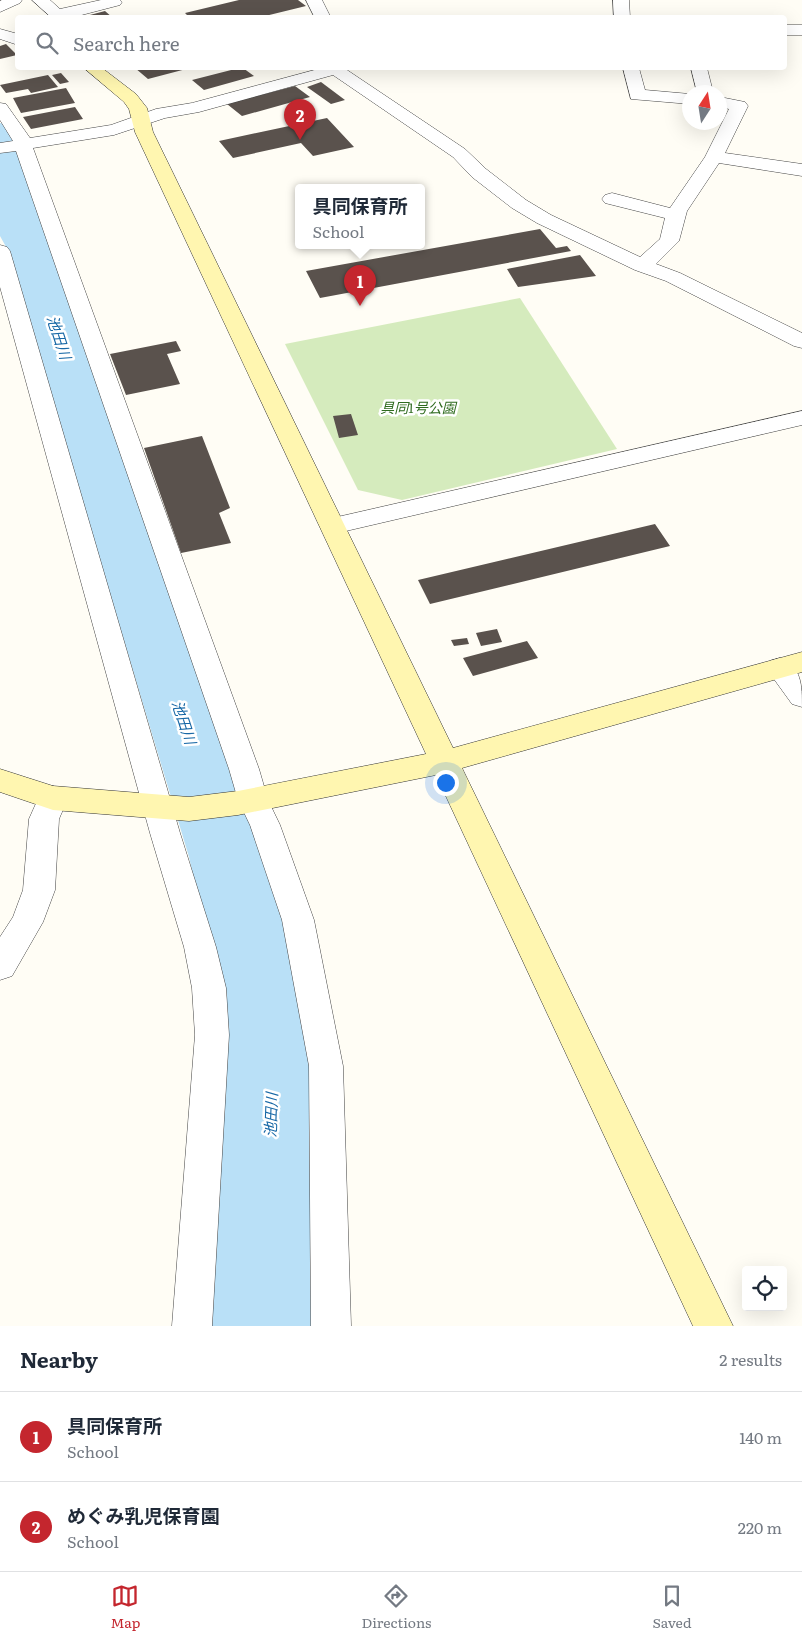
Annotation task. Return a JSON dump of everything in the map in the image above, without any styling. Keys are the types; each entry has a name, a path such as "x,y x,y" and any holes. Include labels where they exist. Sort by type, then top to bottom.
{"street":[{"path":"0,7 14,0"},
{"path":"40,0 59,15"},
{"path":"314,0 322,15"},
{"path":"621,0 622,15"},
{"path":"64,15 114,2"},
{"path":"787,30 802,30"},
{"path":"0,34 15,39"},
{"path":"95,70 130,98 138,108 140,120 152,150 713,1326"},
{"path":"11,146 114,130 140,120 328,70"},
{"path":"338,70 459,153 479,173 519,204 544,219 642,266 673,277 802,341"},
{"path":"631,70 637,95 682,98"},
{"path":"700,70 703,85"},
{"path":"727,101 741,98 727,128"},
{"path":"0,108 20,136 11,146"},
{"path":"642,266 668,241 676,215 714,156 726,130"},
{"path":"11,146 241,759 246,802 266,825 298,920 326,1066 331,1326"},
{"path":"714,156 802,170"},
{"path":"612,199 676,215"},
{"path":"0,251 165,833 200,947 209,988 212,1035 192,1326"},
{"path":"333,526 802,418"},
{"path":"0,780 53,798 189,809 246,802 443,762 791,665 802,697"},
{"path":"0,966 27,922 39,890 44,819 53,798"}],"green space":[{"name":"具同1号公園","path":"520,298 617,449 402,500 358,490 285,344"}],"building":[{"path":"239,0 298,0 306,6 269,15 187,15 185,13"},
{"path":"105,11 110,15 90,15"},
{"path":"6,44 15,53 15,55 0,59 0,46"},
{"path":"137,70 182,70 148,79"},
{"path":"231,70 246,70 254,76 204,90 192,80"},
{"path":"61,73 69,82 60,84 52,75"},
{"path":"48,75 58,87 31,93 28,89 6,93 0,85"},
{"path":"321,82 345,100 331,104 307,87"},
{"path":"295,86 310,97 242,116 227,104"},
{"path":"66,88 75,103 21,113 13,98"},
{"path":"75,107 83,119 31,129 23,117"},
{"path":"327,118 354,147 313,156 301,143 233,158 219,141"},
{"path":"540,229 556,248 567,246 571,251 320,298 306,271"},
{"path":"580,255 596,276 518,287 507,269"},
{"path":"176,341 181,351 167,354 180,384 126,395 110,354"},
{"path":"351,414 358,435 339,438 333,416"},
{"path":"202,436 230,508 219,513 231,543 181,553 144,448"},
{"path":"655,524 670,546 430,604 418,580"},
{"path":"497,629 502,642 481,646 476,633"},
{"path":"467,638 469,644 454,646 451,640"},
{"path":"527,641 538,658 473,676 463,658"}],"waterway":[{"name":"池田川","path":"0,137 2,137 8,196 18,222 31,245 229,857 267,1011 271,1082 263,1326"}],"place":[{"name":"めぐみ乳児保育園","path":"300,140"},
{"name":"具同保育所","path":"360,306"}]}
